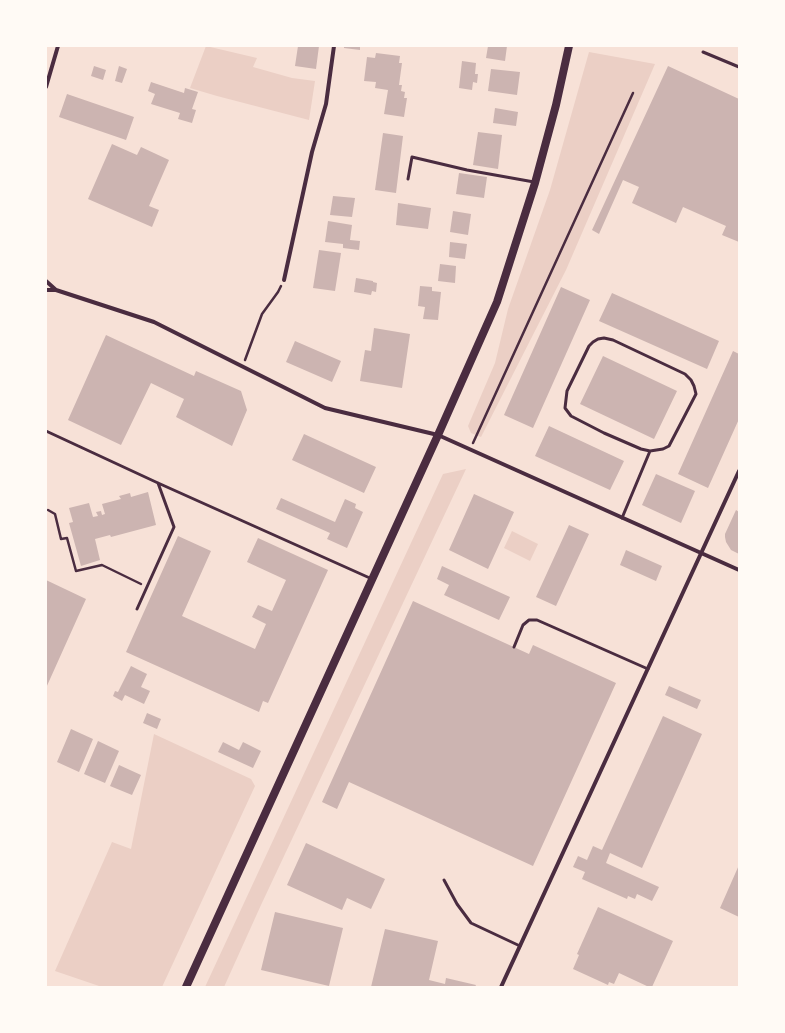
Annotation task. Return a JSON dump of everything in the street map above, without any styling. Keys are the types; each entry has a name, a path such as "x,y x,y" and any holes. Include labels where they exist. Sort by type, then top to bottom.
{"main road":[{"path":"186,987 438,435 497,302 535,182 556,106 569,46"}],"street":[{"path":"46,83 58,46"},
{"path":"284,280 312,152 326,104 334,46"},
{"path":"46,281 56,290"},
{"path":"46,290 56,290 154,322 325,408 438,435 739,570"},
{"path":"501,987 739,471"}],"lane":[{"path":"703,52 739,67"},
{"path":"408,178 412,157 468,170 535,182"},
{"path":"604,338 613,340 685,374 694,386 696,394 669,446 663,449 650,451 641,449 604,433 571,416 565,408 567,391 589,346 598,339 604,338"},
{"path":"46,431 372,579"},
{"path":"622,518 650,451"},
{"path":"136,609 174,527 158,483"},
{"path":"514,647 523,625 529,620 537,620 648,670"},
{"path":"444,880 457,904 471,923 520,946"}],"path":[{"path":"470,449 633,93"},
{"path":"242,367 262,314 278,292 284,280"},
{"path":"48,510 55,514 61,539 67,538 76,571 102,564 146,587"}],"shaded area":[{"path":"206,46 257,58 253,67 292,78 315,81 309,120 190,88"},
{"path":"589,52 655,64 566,270 481,437 471,433 468,426 495,363 508,309 550,190"},
{"path":"466,469 224,987 205,987 443,474"},
{"path":"512,531 538,544 530,561 504,548"},
{"path":"154,734 251,779 255,786 162,987 102,987 55,971 112,842 131,849"}],"building":[{"path":"298,46 319,46 316,69 295,66"},
{"path":"344,46 360,46 360,50 344,48"},
{"path":"488,46 507,46 505,61 486,58"},
{"path":"376,53 400,56 399,63 402,63 399,85 402,85 401,91 405,92 404,98 407,98 404,117 384,114 388,90 375,88 376,82 364,81 367,57 375,58"},
{"path":"462,61 476,63 475,74 478,74 477,83 473,82 472,90 459,88"},
{"path":"94,66 106,70 103,80 91,76"},
{"path":"119,66 127,69 122,83 115,81"},
{"path":"668,66 739,99 739,242 722,235 726,226 683,207 676,223 632,203 639,187 623,180 599,234 592,230"},
{"path":"491,69 520,72 517,95 488,91"},
{"path":"151,82 184,93 185,88 198,92 192,109 196,110 192,123 178,119 180,113 151,104 155,94 148,91"},
{"path":"67,94 134,117 126,140 59,117"},
{"path":"495,108 518,112 516,126 493,123"},
{"path":"478,132 502,135 498,169 473,165"},
{"path":"383,133 403,136 396,193 375,190"},
{"path":"112,144 137,155 141,147 169,160 149,206 159,210 152,227 88,199"},
{"path":"459,173 487,177 484,198 456,194"},
{"path":"333,196 355,198 352,217 330,215"},
{"path":"398,203 431,208 428,229 396,225"},
{"path":"453,211 471,214 468,235 450,232"},
{"path":"328,221 352,225 350,240 360,241 359,250 343,248 343,244 325,242"},
{"path":"450,242 467,244 465,259 449,257"},
{"path":"319,250 341,253 335,291 313,288"},
{"path":"440,264 456,266 455,283 438,281"},
{"path":"356,278 377,283 376,292 372,291 371,295 354,292"},
{"path":"420,286 432,287 432,291 441,292 438,320 423,319 425,307 418,306"},
{"path":"561,287 590,300 533,428 504,415"},
{"path":"612,293 719,341 707,369 599,321"},
{"path":"374,328 410,334 402,388 360,381 365,350 371,351"},
{"path":"106,335 194,376 196,371 241,391 247,410 232,446 176,417 184,399 151,383 121,445 68,420"},
{"path":"295,341 341,361 332,382 286,362"},
{"path":"733,351 739,354 739,419 708,488 678,474"},
{"path":"603,356 677,391 654,439 580,404"},
{"path":"549,426 624,461 610,490 535,456"},
{"path":"304,434 376,467 364,493 292,460"},
{"path":"656,474 695,491 681,523 642,505"},
{"path":"148,492 156,525 111,537 110,535 95,539 100,560 81,566 69,523 73,522 69,508 89,503 93,517 98,516 96,512 101,511 102,515 105,514 102,504 121,499 119,496 130,493 131,497"},
{"path":"474,494 514,512 488,569 449,550"},
{"path":"281,498 335,522 345,499 356,504 355,508 363,512 347,548 327,539 330,533 276,509"},
{"path":"736,510 739,512 739,554 731,550 725,537"},
{"path":"569,525 589,534 556,606 536,597"},
{"path":"178,536 211,551 182,616 255,649 266,624 252,617 258,605 272,611 286,580 247,562 258,538 328,570 268,703 263,701 259,712 126,652"},
{"path":"626,550 662,566 656,581 620,565"},
{"path":"442,566 510,597 499,620 444,595 449,585 437,579"},
{"path":"46,580 86,599 46,688"},
{"path":"413,601 529,654 533,645 616,683 533,866 349,782 337,809 322,802"},
{"path":"131,666 147,674 141,687 150,691 144,704 125,695 122,701 113,696 115,691 118,692"},
{"path":"669,686 701,700 697,709 665,695"},
{"path":"147,713 161,719 157,729 143,723"},
{"path":"663,716 702,734 642,868 610,853 606,863 659,887 652,901 637,894 635,899 628,896 627,899 582,879 585,872 573,867 578,856 587,860 593,846 602,850"},
{"path":"71,729 93,739 79,772 57,762"},
{"path":"98,741 119,751 105,783 84,774"},
{"path":"223,742 239,750 243,742 261,751 253,768 218,752"},
{"path":"119,765 141,775 132,795 110,786"},
{"path":"306,843 385,879 371,909 347,898 342,910 287,885"},
{"path":"739,865 739,917 720,908"},
{"path":"598,907 673,941 652,987 619,973 614,984 609,982 608,985 573,969 579,955 577,954"},
{"path":"275,912 343,928 329,986 261,970"},
{"path":"385,929 438,941 429,980 445,984 446,978 476,985 475,987 371,987"}]}
